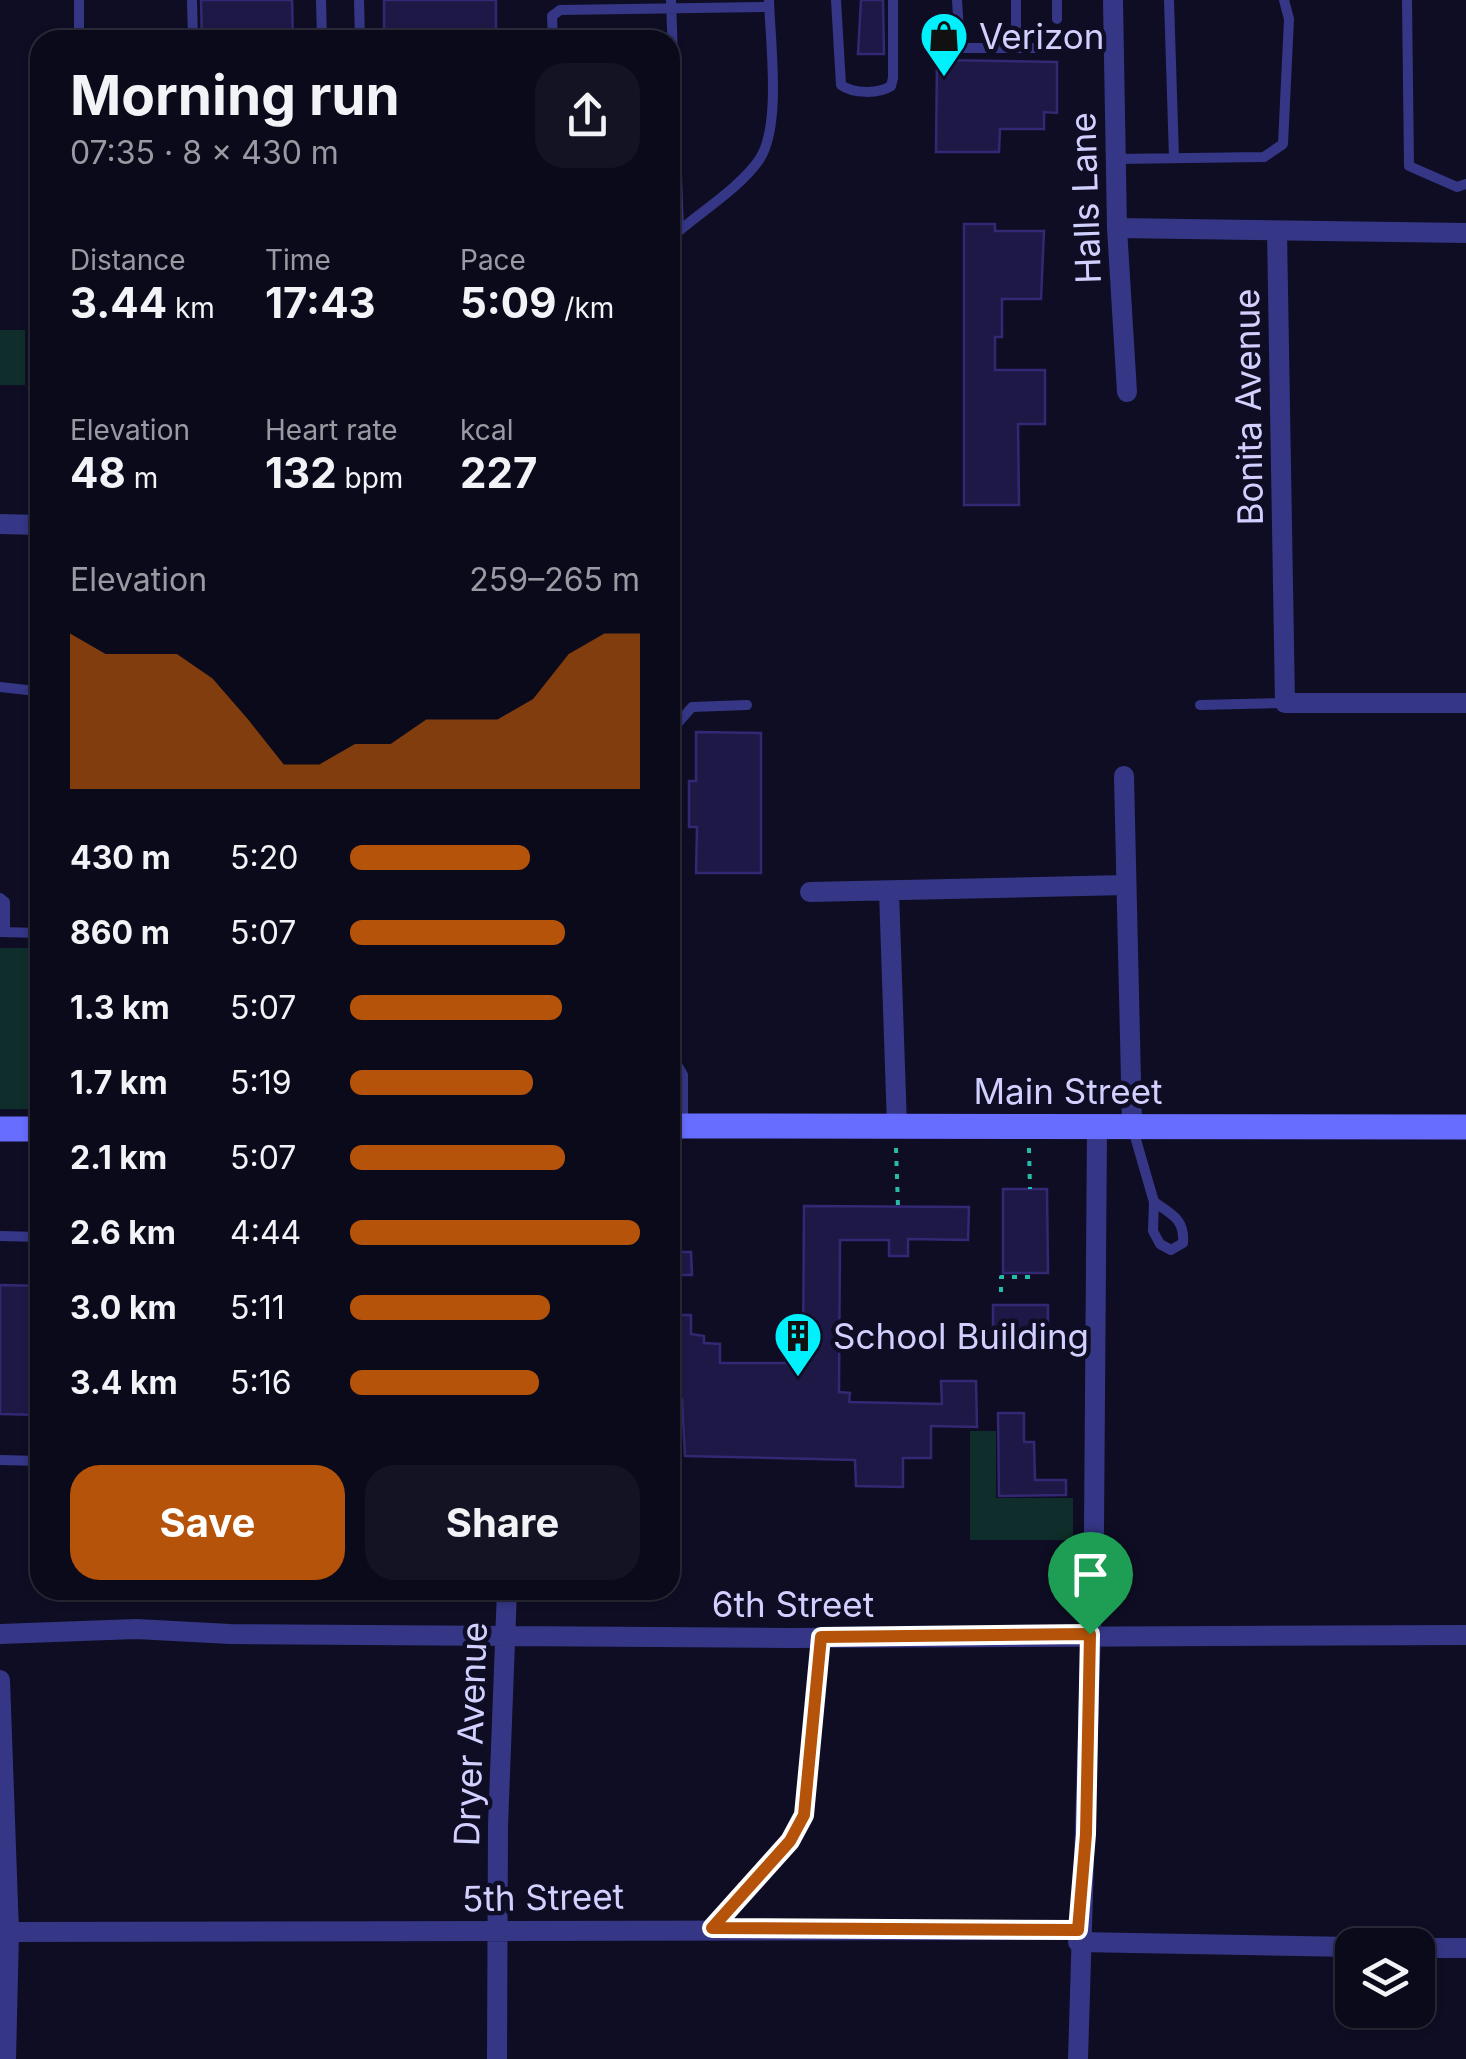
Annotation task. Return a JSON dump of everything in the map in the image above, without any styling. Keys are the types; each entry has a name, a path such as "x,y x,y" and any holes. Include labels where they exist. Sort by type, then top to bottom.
{"main road":[{"name":"Main Street","path":"680,1126 897,1137 1132,1125 1466,1128"},
{"path":"0,1130 30,1129"}],"street":[{"name":"Halls Lane","path":"1113,0 1117,228 1127,392"},
{"path":"1117,228 1466,233"},
{"name":"Bonita Avenue","path":"1278,231 1285,704"},
{"path":"0,524 30,525"},
{"path":"1285,704 1466,704"},
{"path":"1124,776 1132,1125"},
{"path":"810,892 1126,884"},
{"path":"888,891 897,1137"},
{"path":"1078,2059 1078,1936 1086,1834 1097,1128"},
{"name":"Dryer Avenue","path":"497,2059 498,1826 506,1600"},
{"name":"6th Street","path":"0,1634 136,1629 230,1634 821,1637 1466,1635"},
{"path":"0,1680 8,1932 6,2059"},
{"name":"5th Street","path":"8,1932 712,1928 1335,1945"},
{"path":"1435,1948 1466,1948"}],"lane":[{"path":"79,0 79,30"},
{"path":"192,0 193,30"},
{"path":"321,0 322,30"},
{"path":"359,0 360,30"},
{"path":"836,0 841,85 848,90 883,91 891,86 892,78 893,0"},
{"path":"956,0 960,48 1035,48"},
{"path":"1016,0 1016,48"},
{"path":"1056,19 1057,0"},
{"path":"1169,0 1174,158"},
{"path":"1115,159 1264,157 1283,144 1289,20 1284,0"},
{"path":"1407,0 1409,166 1456,186 1466,184"},
{"path":"553,30 554,11 769,4 771,124 766,150 753,168 680,231"},
{"path":"672,5 672,30"},
{"path":"0,687 30,689"},
{"path":"1200,704 1285,704"},
{"path":"680,720 692,706 748,705"},
{"path":"0,898 5,902 2,932 30,933"},
{"path":"1132,1125 1154,1202"},
{"path":"0,1236 30,1237"},
{"path":"0,1460 30,1461"},
{"path":"712,1928 790,1841 804,1815 821,1637"}],"path":[{"path":"897,1137 898,1207"},
{"path":"1029,1148 1030,1190"},
{"path":"1002,1292 1001,1277 1035,1277"}],"green space":[{"path":"0,330 25,330 25,385 0,385"},
{"path":"0,948 30,948 30,1109 0,1109"},
{"path":"970,1431 996,1431 996,1498 1073,1498 1073,1540 970,1540"}],"building":[{"path":"201,0 292,0 293,30 202,30"},
{"path":"384,0 496,0 496,30 384,30"},
{"path":"861,0 883,0 884,54 858,54"},
{"path":"937,60 1057,62 1057,113 1044,112 1044,129 1000,129 999,152 936,152"},
{"path":"964,224 995,224 995,231 1044,231 1041,299 1002,299 1002,337 995,337 995,370 1045,370 1045,424 1018,424 1019,505 964,505"},
{"path":"696,732 761,733 761,873 696,873 697,827 689,827 689,781 696,781"},
{"path":"1003,1189 1047,1189 1048,1273 1003,1273"},
{"path":"804,1206 969,1207 968,1240 908,1239 908,1256 889,1256 889,1240 840,1240 839,1392 850,1393 849,1402 942,1404 941,1381 976,1381 977,1427 931,1426 931,1458 903,1458 903,1487 856,1486 855,1460 685,1456 680,1315 691,1315 691,1334 704,1336 704,1343 720,1344 720,1363 803,1363"},
{"path":"680,1252 691,1252 692,1275 680,1275"},
{"path":"0,1285 30,1286 30,1415 0,1414"},
{"path":"993,1305 1048,1305 1048,1336 993,1336"},
{"path":"998,1413 1024,1413 1024,1442 1034,1442 1035,1480 1066,1480 1066,1495 999,1496"}],"place":[{"name":"Verizon","path":"944,78"},
{"name":"School Building","path":"798,1378"}],"route":[{"path":"1090,1634 1088,1794 1078,1930 712,1928 790,1841 804,1815 821,1637 1090,1634"}]}
